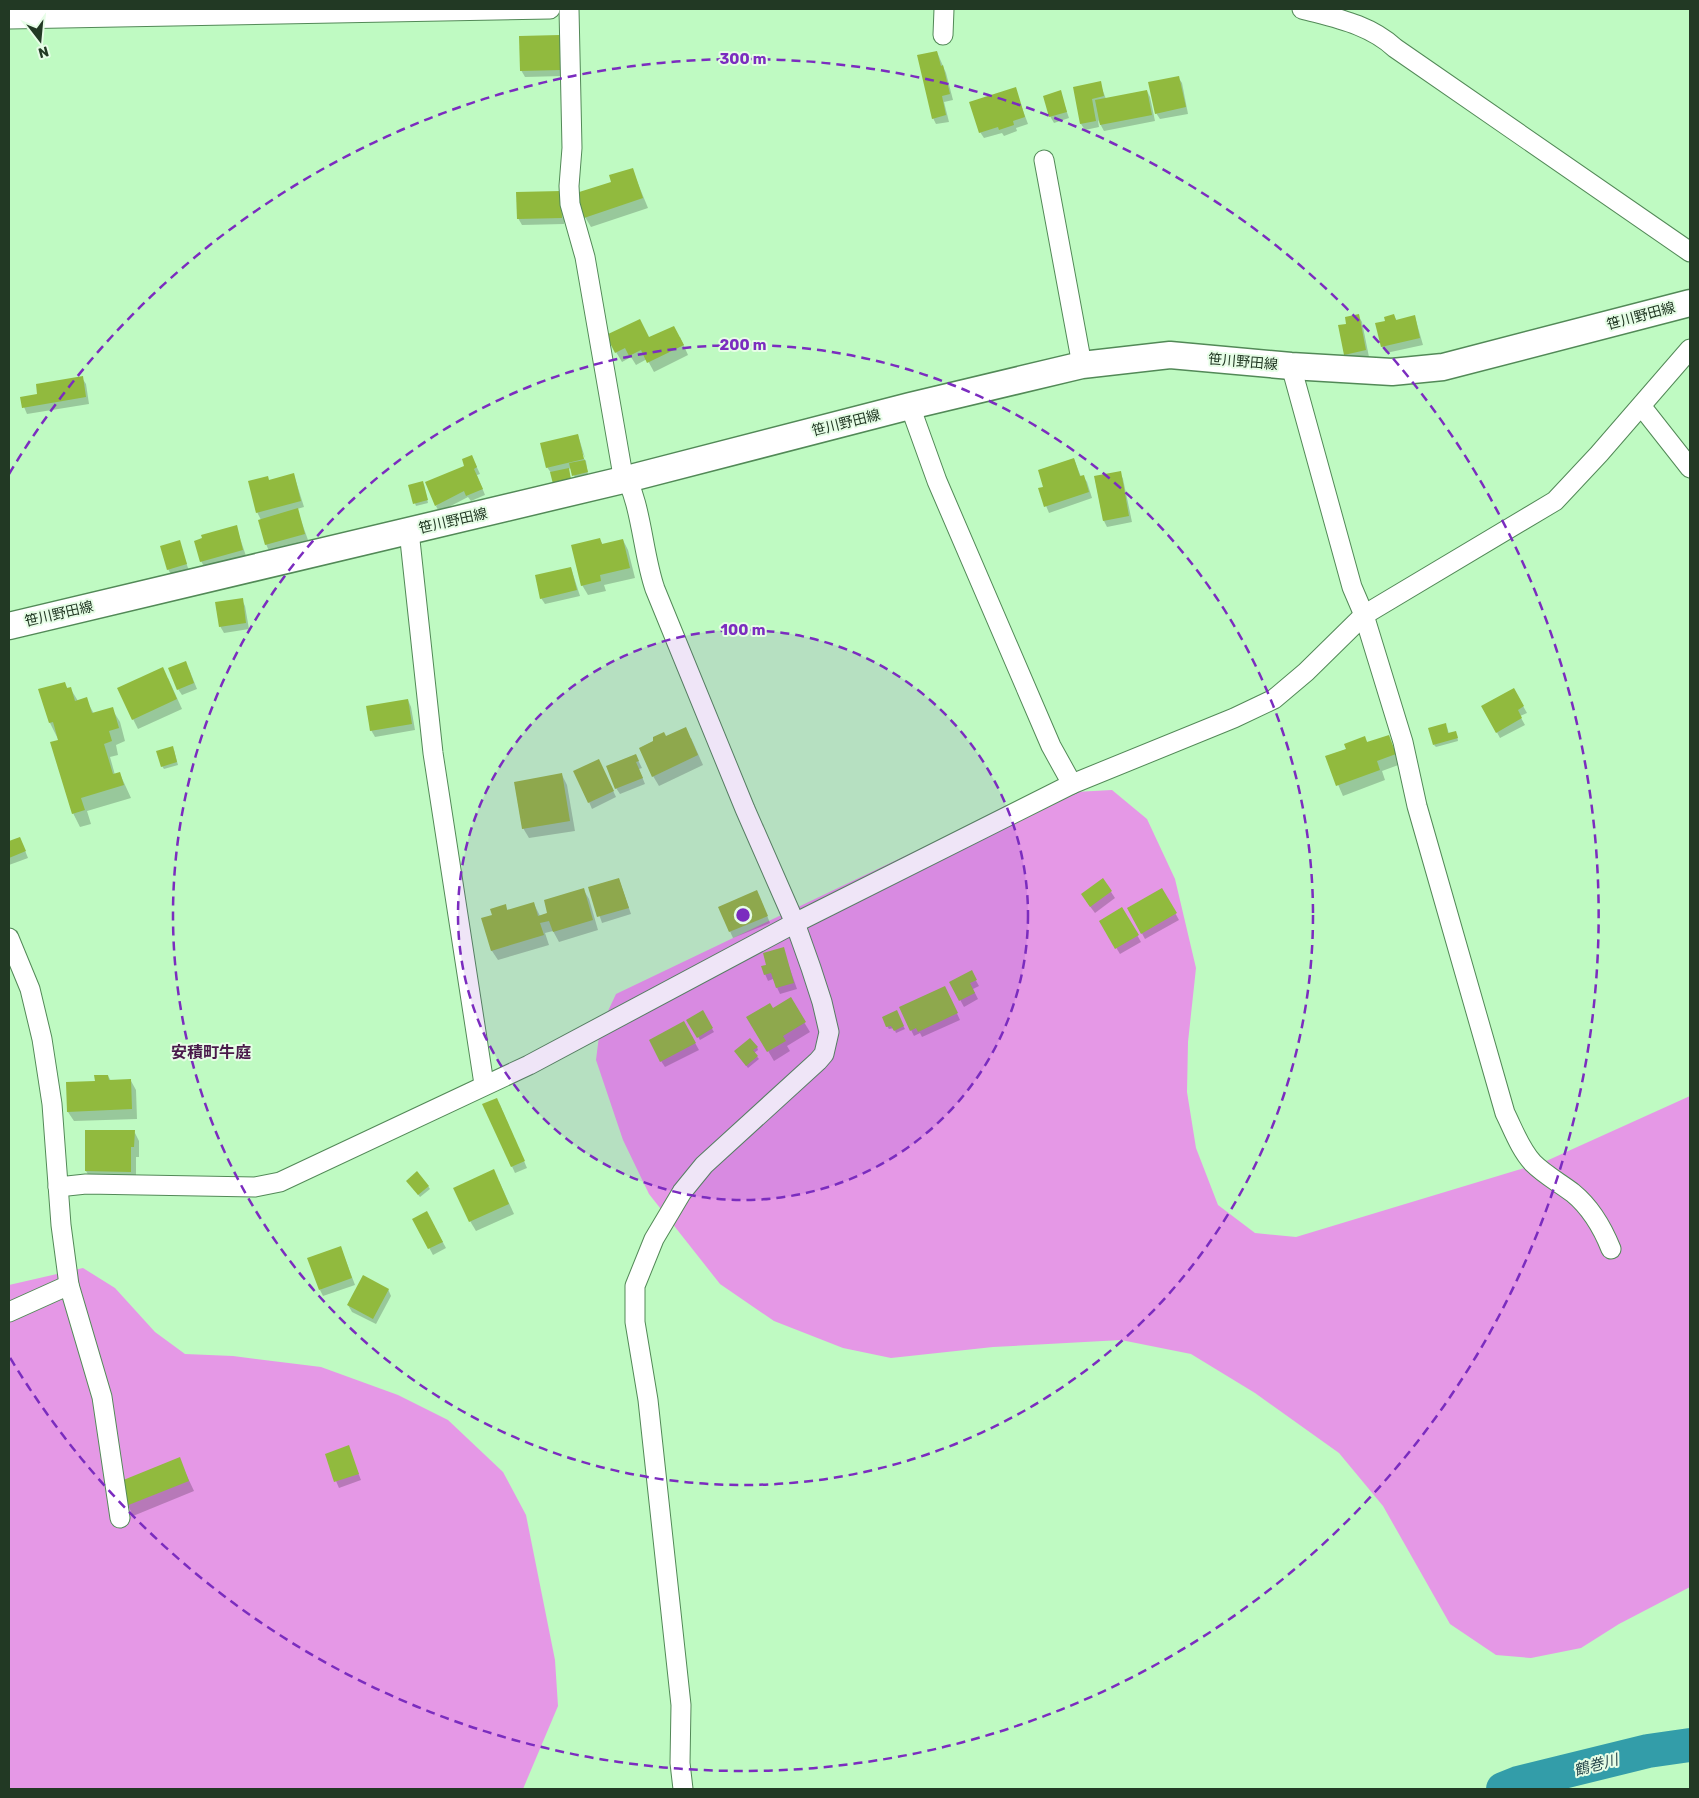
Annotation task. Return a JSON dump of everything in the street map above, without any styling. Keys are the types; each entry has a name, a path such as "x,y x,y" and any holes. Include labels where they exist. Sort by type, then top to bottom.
{"street":[{"path":"9,19 133,13 550,9"},
{"path":"569,9 572,148 569,186 570,204 585,257 622,470 628,479 634,495 645,556 654,589 745,809 795,923 827,1019 829,1038 824,1054 704,1164 682,1192 654,1239 635,1286 634,1304 648,1400 681,1705 680,1763 683,1789"},
{"path":"942,35 944,9"},
{"path":"1302,9 1345,20 1384,38 1394,48 1690,252"},
{"path":"1044,160 1082,365"},
{"name":"笹川野田線","path":"9,626 628,479 910,406 1082,365 1170,355 1291,366 1392,372 1443,367 1690,303"},
{"path":"58,1187 86,1184 254,1187 273,1184 569,1044 795,923 1072,784 1234,718 1274,699 1306,672 1364,615 1554,501 1642,406 1690,349"},
{"path":"1291,366 1352,587 1364,615 1403,742 1417,806 1505,1113 1528,1157 1538,1168 1574,1194 1586,1207 1604,1232 1611,1249"},
{"path":"910,406 937,481 1051,746 1072,784"},
{"path":"1642,406 1690,468"},
{"path":"410,531 433,753 484,1084"},
{"path":"9,938 30,989 42,1039 52,1104 58,1187 69,1285 102,1397 120,1518"},
{"path":"9,1312 69,1285"}],"shaded area":[{"path":"1112,790 1147,819 1175,879 1196,968 1188,1042 1187,1092 1196,1148 1218,1205 1255,1233 1296,1237 1544,1162 1690,1096 1690,1587 1619,1624 1581,1648 1531,1658 1496,1655 1450,1624 1383,1506 1339,1453 1255,1393 1191,1354 1121,1340 993,1347 891,1358 843,1348 774,1321 720,1284 649,1194 623,1140 596,1060 600,1028 616,994 976,822 1057,793"},
{"path":"83,1268 115,1288 155,1332 185,1354 233,1356 321,1367 398,1395 448,1420 503,1472 526,1515 555,1660 558,1706 523,1789 9,1789 9,1285"}],"building":[{"path":"560,35 561,70 520,71 519,36"},
{"path":"937,51 941,66 943,65 950,94 942,96 946,115 932,119 917,55"},
{"path":"1179,76 1186,107 1155,114 1148,82"},
{"path":"1101,81 1104,96 1092,99 1096,121 1080,124 1073,87"},
{"path":"1016,87 1025,117 1013,121 1014,125 999,130 998,127 979,133 969,102"},
{"path":"1061,90 1067,112 1049,117 1043,96"},
{"path":"1147,90 1152,115 1100,125 1095,100"},
{"path":"633,168 643,198 584,218 576,193 611,182 609,175"},
{"path":"561,191 562,218 517,219 516,192"},
{"path":"1359,314 1366,350 1344,355 1338,325 1346,324 1345,317"},
{"path":"1394,314 1396,320 1415,315 1420,338 1381,347 1375,323 1385,321 1384,317"},
{"path":"640,319 649,337 674,326 684,345 647,363 641,350 629,356 625,348 615,353 606,335"},
{"path":"83,376 86,397 22,408 20,397 37,394 36,384"},
{"path":"578,434 584,459 546,468 540,443"},
{"path":"472,455 477,467 474,469 483,489 466,496 464,491 435,506 425,482 464,466 462,459"},
{"path":"1074,458 1080,476 1084,475 1089,492 1044,507 1038,488 1043,487 1038,470"},
{"path":"585,460 588,472 572,476 569,463"},
{"path":"569,468 571,480 553,484 550,472"},
{"path":"1121,471 1129,516 1103,521 1094,476"},
{"path":"294,473 301,501 256,513 248,481 268,476 269,480"},
{"path":"423,481 428,500 413,504 408,485"},
{"path":"298,508 305,534 265,545 258,520"},
{"path":"237,525 243,550 200,562 194,541 202,538 201,535"},
{"path":"600,538 602,544 623,539 630,568 600,575 601,581 581,586 571,545"},
{"path":"180,540 187,564 167,570 160,546"},
{"path":"571,567 577,590 540,599 535,575"},
{"path":"243,598 246,623 219,627 215,602"},
{"path":"186,661 194,683 177,690 168,668"},
{"path":"163,667 177,699 132,720 117,688"},
{"path":"65,682 67,688 71,687 75,701 87,697 92,713 113,707 119,728 109,731 112,741 104,744 113,774 120,772 124,785 81,798 85,810 72,814 50,742 58,740 53,722 49,723 38,689"},
{"path":"1514,688 1524,706 1518,710 1522,718 1496,733 1481,706"},
{"path":"408,699 412,724 370,731 366,706"},
{"path":"1446,723 1448,733 1456,731 1458,738 1433,745 1428,728"},
{"path":"686,727 698,755 652,777 639,748 653,741 653,737 664,732 666,736"},
{"path":"1389,735 1396,754 1377,761 1380,770 1336,786 1325,756 1346,749 1344,744 1365,736 1367,742"},
{"path":"173,746 177,762 161,767 156,751"},
{"path":"636,754 639,761 636,762 643,778 615,789 606,766"},
{"path":"599,759 614,791 588,803 573,771"},
{"path":"562,773 570,821 522,829 514,782"},
{"path":"20,837 26,851 9,858 9,841"},
{"path":"619,878 629,908 597,917 588,887"},
{"path":"1103,878 1112,891 1090,907 1081,894"},
{"path":"584,888 593,920 553,932 549,921 540,923 544,935 491,951 481,918 492,915 490,909 506,904 507,910 534,902 538,916 547,913 544,900"},
{"path":"1162,888 1177,913 1141,934 1127,908"},
{"path":"757,890 768,916 729,932 718,907"},
{"path":"1122,907 1139,935 1115,949 1099,921"},
{"path":"784,947 794,983 776,988 771,973 764,975 761,966 766,965 763,953"},
{"path":"972,970 977,980 970,983 975,993 959,1001 949,982"},
{"path":"945,986 958,1013 918,1032 916,1028 910,1031 899,1007"},
{"path":"791,997 806,1022 783,1036 786,1041 767,1052 746,1017 770,1003 773,1008"},
{"path":"703,1010 713,1028 697,1038 686,1020"},
{"path":"897,1010 904,1026 894,1031 891,1026 886,1027 882,1017"},
{"path":"684,1021 696,1043 660,1062 649,1040"},
{"path":"750,1038 758,1047 753,1050 758,1056 746,1066 734,1051"},
{"path":"94,1075 108,1075 109,1080 131,1079 132,1109 67,1112 66,1082 95,1081"},
{"path":"497,1098 525,1161 511,1167 482,1104"},
{"path":"85,1130 135,1130 134,1147 131,1147 131,1172 85,1171"},
{"path":"494,1169 509,1204 469,1222 453,1188"},
{"path":"417,1171 429,1186 418,1195 406,1181"},
{"path":"427,1211 443,1242 428,1249 412,1219"},
{"path":"341,1246 352,1278 319,1290 307,1258"},
{"path":"363,1275 389,1289 373,1319 347,1305"},
{"path":"349,1445 359,1474 334,1482 325,1454"},
{"path":"180,1457 189,1481 126,1506 116,1483"}],"waterway":[{"name":"鶴巻川","path":"1503,1789 1518,1783 1648,1751 1690,1745"}],"district":[{"name":"安積町牛庭","path":"211,1052"}]}
